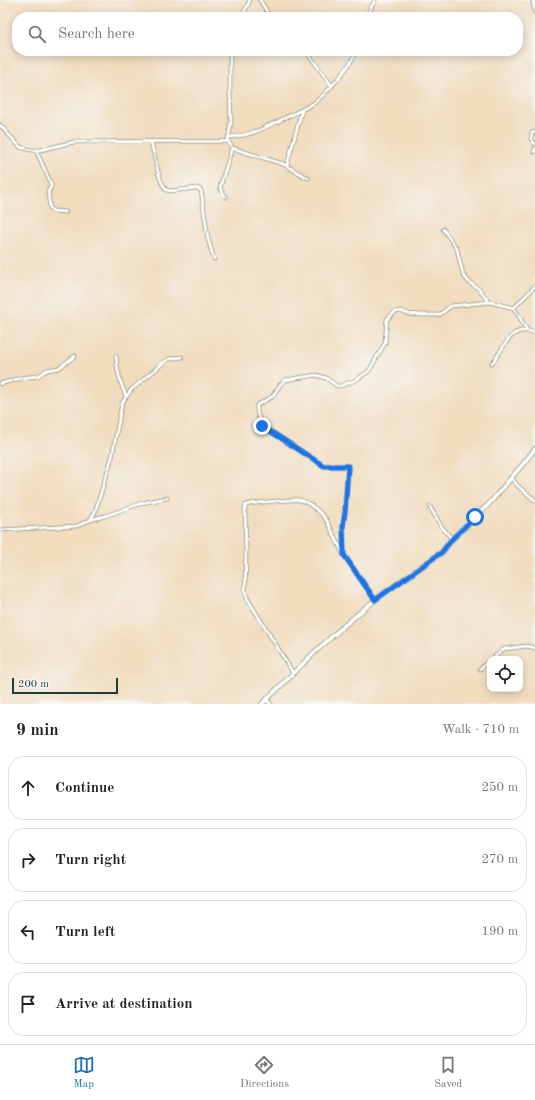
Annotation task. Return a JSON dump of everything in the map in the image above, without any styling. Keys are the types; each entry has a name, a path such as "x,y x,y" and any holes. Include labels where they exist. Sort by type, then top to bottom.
{"main road":[{"path":"262,704 316,651 375,600 442,552 452,539 488,504 535,449"}],"street":[{"path":"244,12 250,0"},
{"path":"260,0 267,12"},
{"path":"369,12 375,0"},
{"path":"533,0 535,12"},
{"path":"230,56 231,122 228,142 232,148 287,165 308,178"},
{"path":"310,56 332,86"},
{"path":"228,137 239,137 249,134 302,110 320,98 332,86 355,56"},
{"path":"287,165 302,110"},
{"path":"0,125 20,147 27,150 36,150 74,142 228,142"},
{"path":"535,132 532,133 531,139 535,144"},
{"path":"152,142 156,164 166,190 171,191 197,188 201,190 208,240 214,259"},
{"path":"226,197 220,187 232,148"},
{"path":"534,152 535,148"},
{"path":"36,150 51,184 48,192 50,208 53,211 66,212"},
{"path":"443,228 457,250 463,275 470,283 479,289 489,302"},
{"path":"514,308 535,286"},
{"path":"344,555 343,526 346,505 348,466 324,466 261,425 257,405 271,398 280,384 285,380 316,375 326,378 337,386 340,386 365,375 369,371 386,340 386,323 389,317 396,312 401,311 421,315 439,316 452,306 489,302 514,308 527,330"},
{"path":"492,363 503,346 516,333 527,330 535,333"},
{"path":"0,384 21,378 38,376 47,370 63,365 75,356"},
{"path":"116,356 120,384 126,396"},
{"path":"90,520 95,512 112,457 122,403 131,390 169,359 182,357"},
{"path":"511,478 520,488 535,500"},
{"path":"0,530 77,526 142,502 167,498"},
{"path":"294,673 247,598 245,591 245,507 256,503 295,500 304,502 324,517 344,555 375,600"},
{"path":"430,507 441,526 452,539"},
{"path":"496,656 504,649 527,646 535,648"},
{"path":"480,669 487,663"},
{"path":"266,700 271,704"}],"route":[{"path":"262,426 324,466 348,466 348,483 343,526 344,555 375,600 442,552 452,539 475,517"}]}
